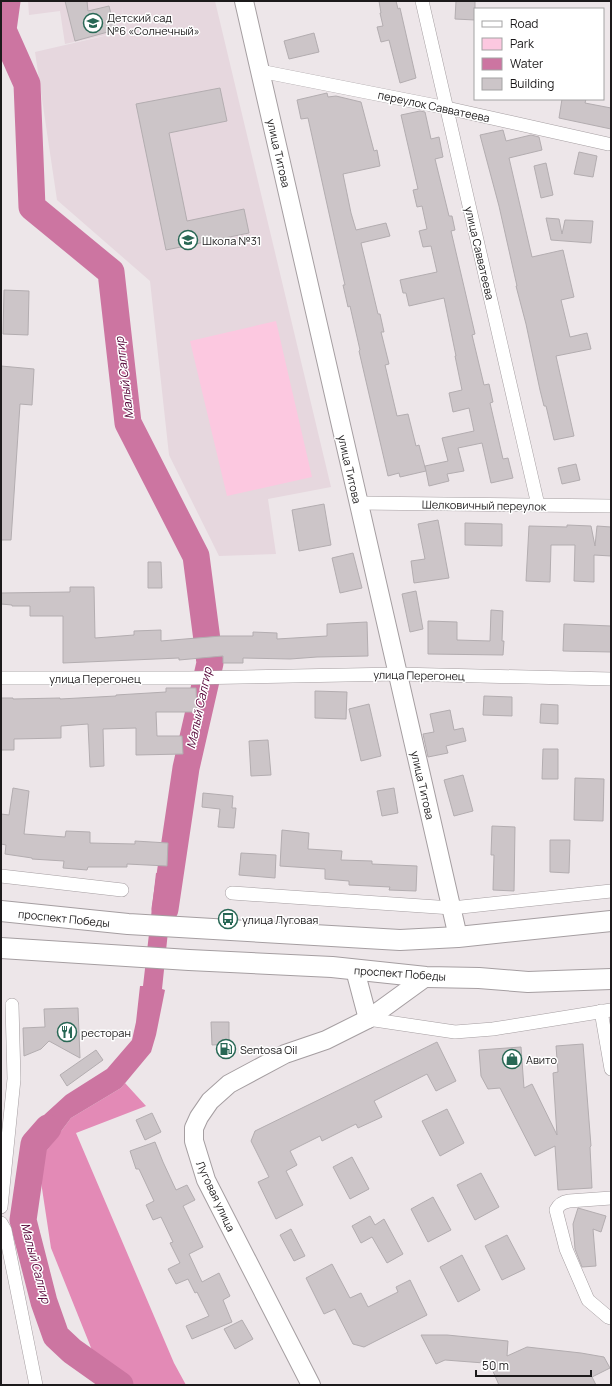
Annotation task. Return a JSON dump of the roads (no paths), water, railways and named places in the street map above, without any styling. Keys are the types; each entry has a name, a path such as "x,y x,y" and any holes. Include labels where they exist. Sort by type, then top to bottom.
{"main road":[{"name":"улица Титова","path":"244,1 458,937"},
{"name":"проспект Победы","path":"1,911 190,929 400,940 458,937"},
{"path":"458,937 611,920"},
{"name":"проспект Победы","path":"1,948 332,968 426,977 479,978 528,982 611,979"},
{"path":"355,970 368,1019"},
{"name":"Луговая улица","path":"311,1385 206,1180 194,1142 194,1128 199,1117 210,1101 229,1084 285,1054 326,1040 368,1019 426,977"}],"street":[{"name":"улица Савватеева","path":"422,1 538,505"},
{"name":"переулок Савватеева","path":"260,71 447,108 608,144"},
{"name":"Шелковичный переулок","path":"358,503 611,506"},
{"name":"улица Перегонец","path":"1,678 189,678 398,674 611,680"},
{"path":"1,876 122,890"},
{"path":"232,892 452,908 611,891"},
{"path":"1,1207 14,1079 12,1005"},
{"path":"368,1019 455,1032 493,1030 606,1010 611,1069"},
{"path":"611,1198 564,1202 558,1206 556,1210 566,1249 588,1300 608,1318 611,1318"},
{"path":"1,1223 5,1230 36,1385"}],"water":[{"path":"156,873 174,874 162,989 165,990 151,1052 121,1088 71,1118 38,1162 19,1154 25,1146 31,1129 44,1115 66,1095 107,1069 132,1040 136,1022 140,986 143,986"}],"waterway":[{"name":"Малый Салгир","path":"7,1 3,30 27,84 32,207 111,272 128,423 196,556 210,663 186,768 165,909"},
{"name":"Малый Салгир","path":"48,1128 34,1144 23,1220 44,1302 56,1336 72,1351 120,1385"}],"place":[{"name":"Детский сад №6 «Солнечный»","path":"93,23"},
{"name":"Школа №31","path":"188,240"},
{"name":"улица Луговая","path":"228,919"},
{"name":"ресторан","path":"67,1032"},
{"name":"Sentosa Oil","path":"226,1049"},
{"name":"Авито","path":"512,1059"}]}
